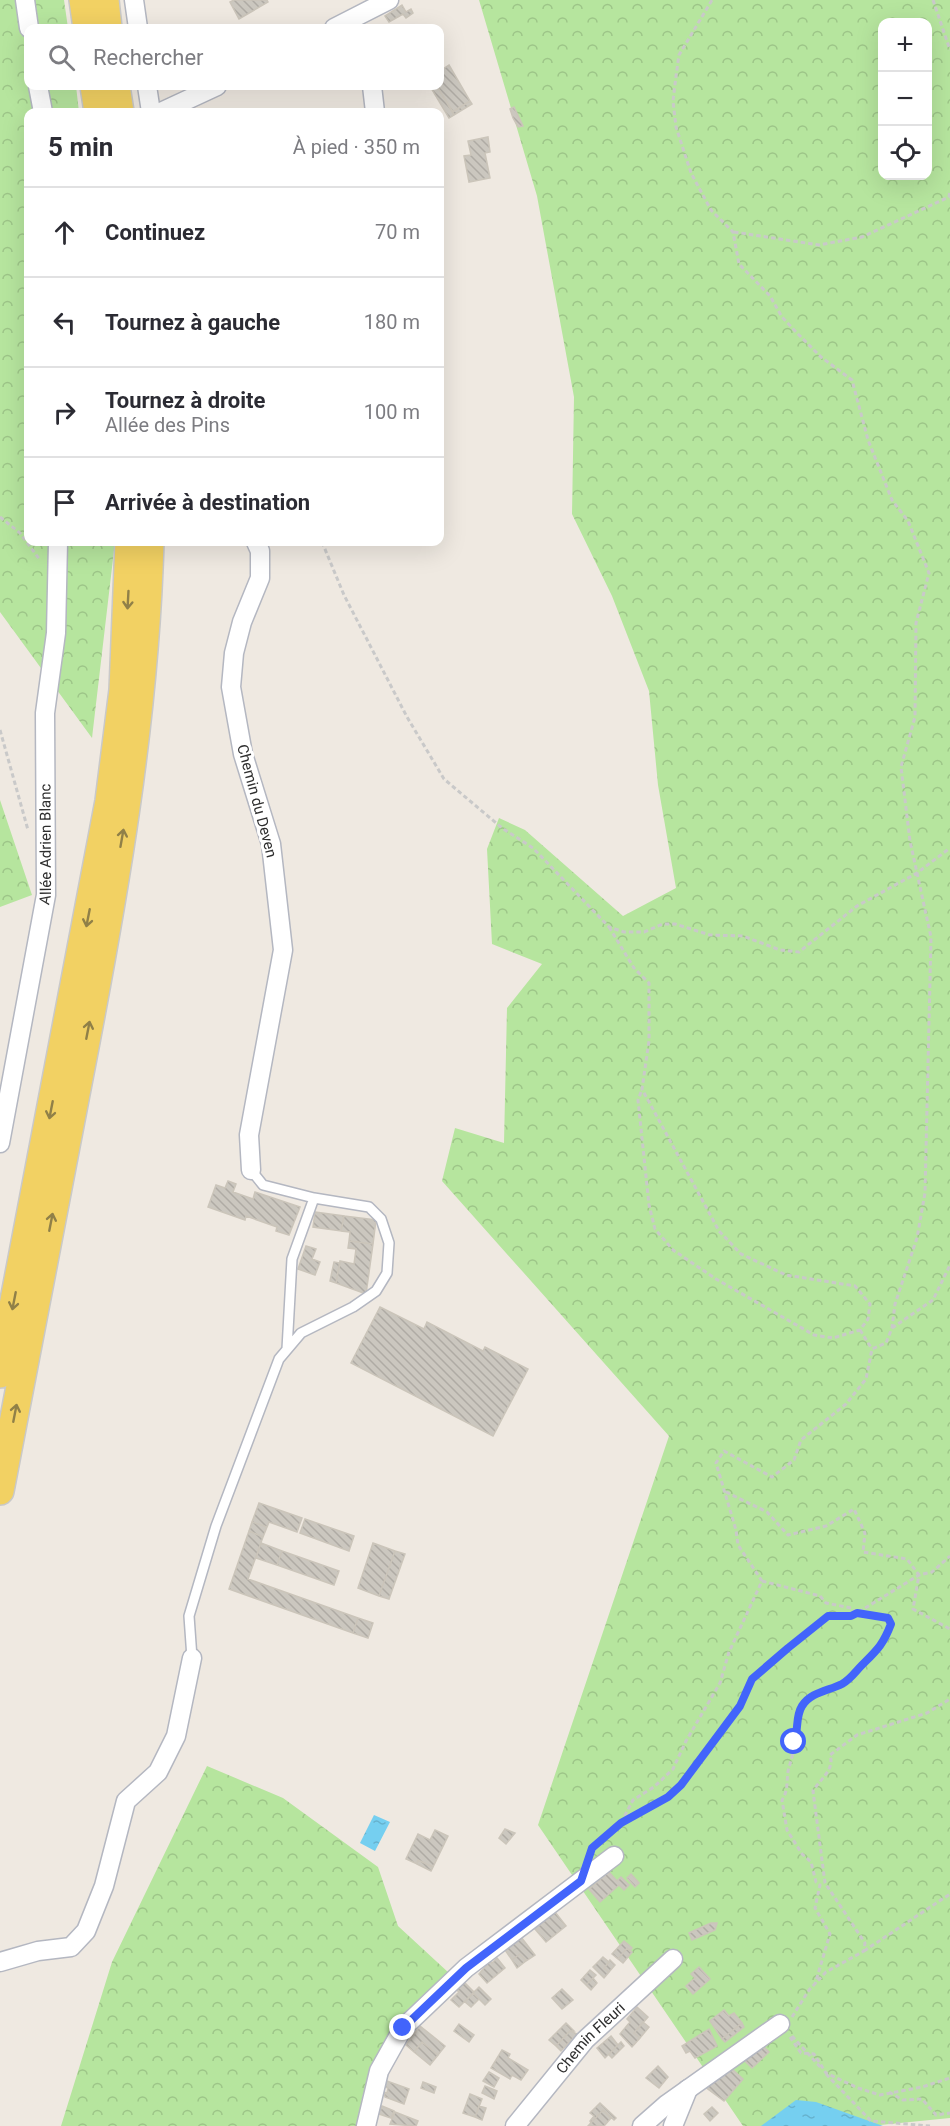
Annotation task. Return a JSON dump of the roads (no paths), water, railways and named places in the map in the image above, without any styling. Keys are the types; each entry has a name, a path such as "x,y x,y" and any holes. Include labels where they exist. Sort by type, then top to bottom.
{"main road":[{"path":"83,0 86,24"},
{"path":"105,0 108,24"},
{"path":"95,90 97,108"},
{"path":"117,90 119,108"},
{"path":"0,1374 109,801 123,690 129,546"},
{"path":"0,1491 129,802 142,688 150,546"}],"street":[{"path":"25,0 28,24"},
{"path":"134,0 137,24"},
{"path":"362,23 389,0"},
{"path":"39,90 41,108"},
{"path":"147,90 150,108"},
{"path":"170,108 209,90"},
{"path":"372,90 375,108"},
{"name":"Allée Adrien Blanc","path":"0,1143 46,895 45,713 56,633 58,546"},
{"name":"Chemin du Deven","path":"251,1170 249,1134 283,950 271,844 243,754 231,687 234,653 260,578 260,551 258,546"},
{"path":"0,1962 38,1951 71,1947 86,1931 104,1886 126,1801 159,1772 172,1743 192,1658"},
{"path":"366,2126 379,2071 403,2028 466,1968 614,1856"},
{"name":"Chemin Fleuri","path":"514,2126 585,2040 673,1959"},
{"path":"642,2126 688,2089 780,2024"},
{"path":"673,2126 688,2089"}],"lane":[{"path":"192,1658 189,1616 216,1526 279,1359 301,1333 353,1307 375,1291 387,1273 389,1242 381,1219 369,1207 314,1198 263,1185 251,1170"},
{"path":"288,1348 292,1259 314,1198"}],"water":[{"path":"374,1815 390,1822 375,1851 360,1843"},
{"path":"796,2100 816,2102 883,2126 761,2126"}]}
